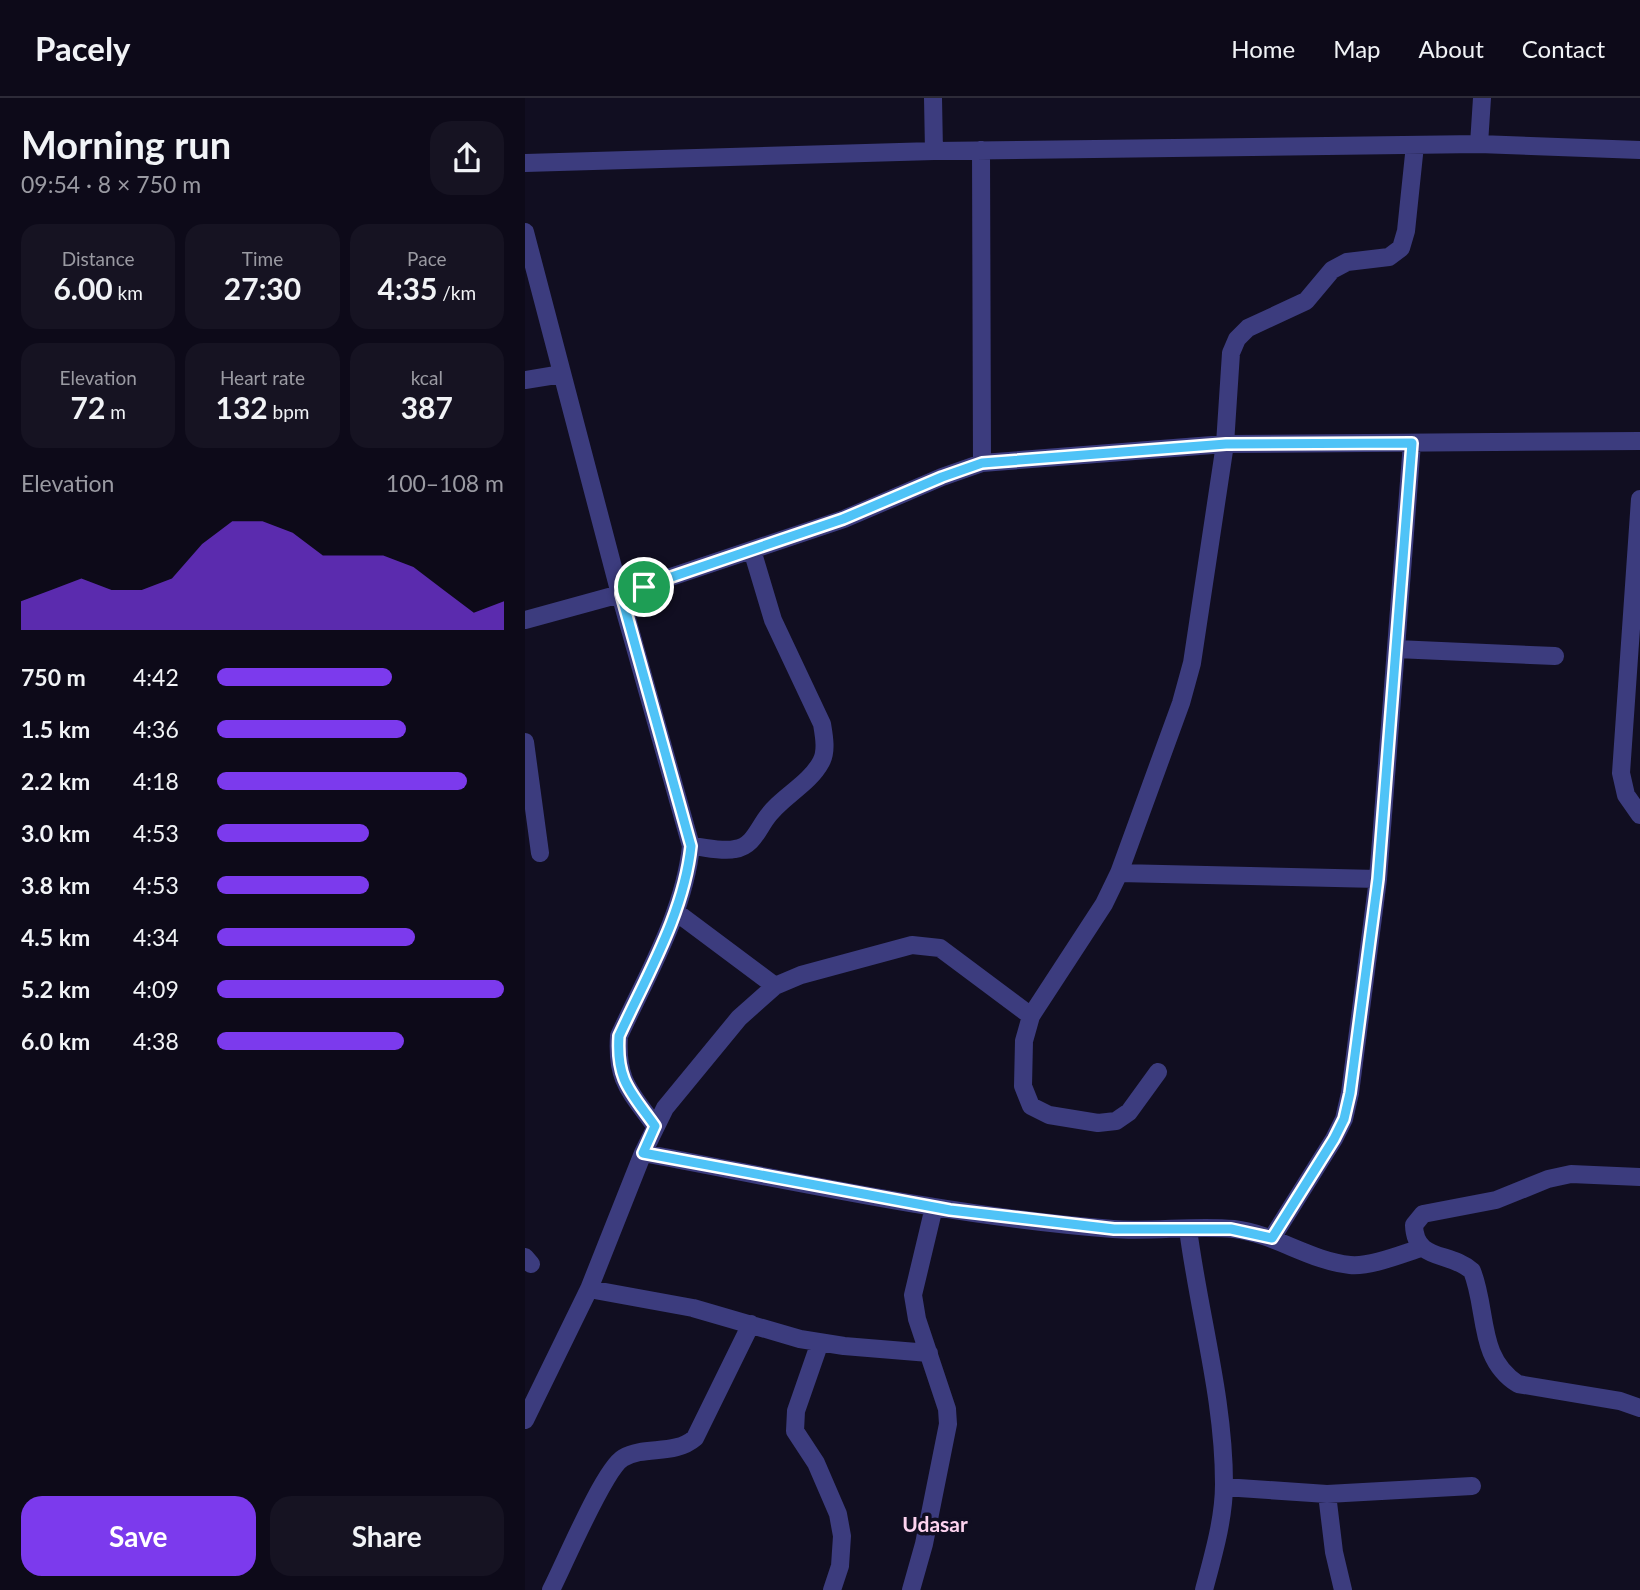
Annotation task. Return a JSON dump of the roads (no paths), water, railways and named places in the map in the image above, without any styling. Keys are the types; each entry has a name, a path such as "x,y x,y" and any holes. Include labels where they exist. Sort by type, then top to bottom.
{"street":[{"path":"933,98 934,151"},
{"path":"1479,144 1482,98"},
{"path":"525,163 981,150 1479,144 1640,150"},
{"path":"1158,1072 1129,1112 1116,1121 1098,1123 1049,1115 1031,1106 1023,1086 1024,1041 1031,1016 1104,904 1119,873 1181,703 1192,663 1226,444 1231,354 1237,339 1248,328 1306,301 1332,270 1347,262 1389,257 1401,248 1406,232 1415,145"},
{"path":"981,150 982,463"},
{"path":"525,232 691,846 689,870 676,912 619,1036 618,1058 624,1082 655,1126"},
{"path":"525,380 562,374"},
{"path":"525,620 621,594 843,519 982,463 1226,444 1640,441"},
{"path":"1272,1238 1344,1119 1350,1093 1378,879 1412,443"},
{"path":"1640,499 1621,774 1626,795 1640,815"},
{"path":"691,846 736,849 752,841 766,818 782,800 809,779 823,759 825,742 822,724 773,620 752,550"},
{"path":"1396,649 1555,656"},
{"path":"525,742 540,853"},
{"path":"1119,873 1378,879"},
{"path":"676,912 775,986"},
{"path":"525,1420 533,1389 589,1289 655,1126 681,1086 739,1017 775,986 801,975 912,945 940,948 1031,1016"},
{"path":"643,1153 934,1207 1114,1229 1231,1229 1272,1238 1330,1261 1350,1265 1362,1265 1422,1248"},
{"path":"1640,1177 1571,1174 1548,1179 1496,1199 1423,1214 1414,1225 1415,1237 1422,1248 1472,1271 1489,1349 1497,1366 1507,1376 1518,1384 1621,1401 1640,1408"},
{"path":"911,1590 924,1544 948,1424 947,1409 917,1320 913,1295 934,1207"},
{"path":"1188,1229 1196,1288 1219,1405 1224,1487 1213,1557 1204,1590"},
{"path":"589,1289 693,1308 800,1339 929,1353"},
{"path":"551,1590 603,1482 615,1463 625,1456 637,1453 686,1446 695,1438 751,1324"},
{"path":"820,1342 796,1410 795,1431 816,1463 838,1514 842,1546 840,1566 832,1590"},
{"path":"1224,1487 1327,1494 1472,1486"},
{"path":"1327,1494 1334,1552 1343,1590"}],"district":[{"name":"Udasar","path":"935,1525"}]}
